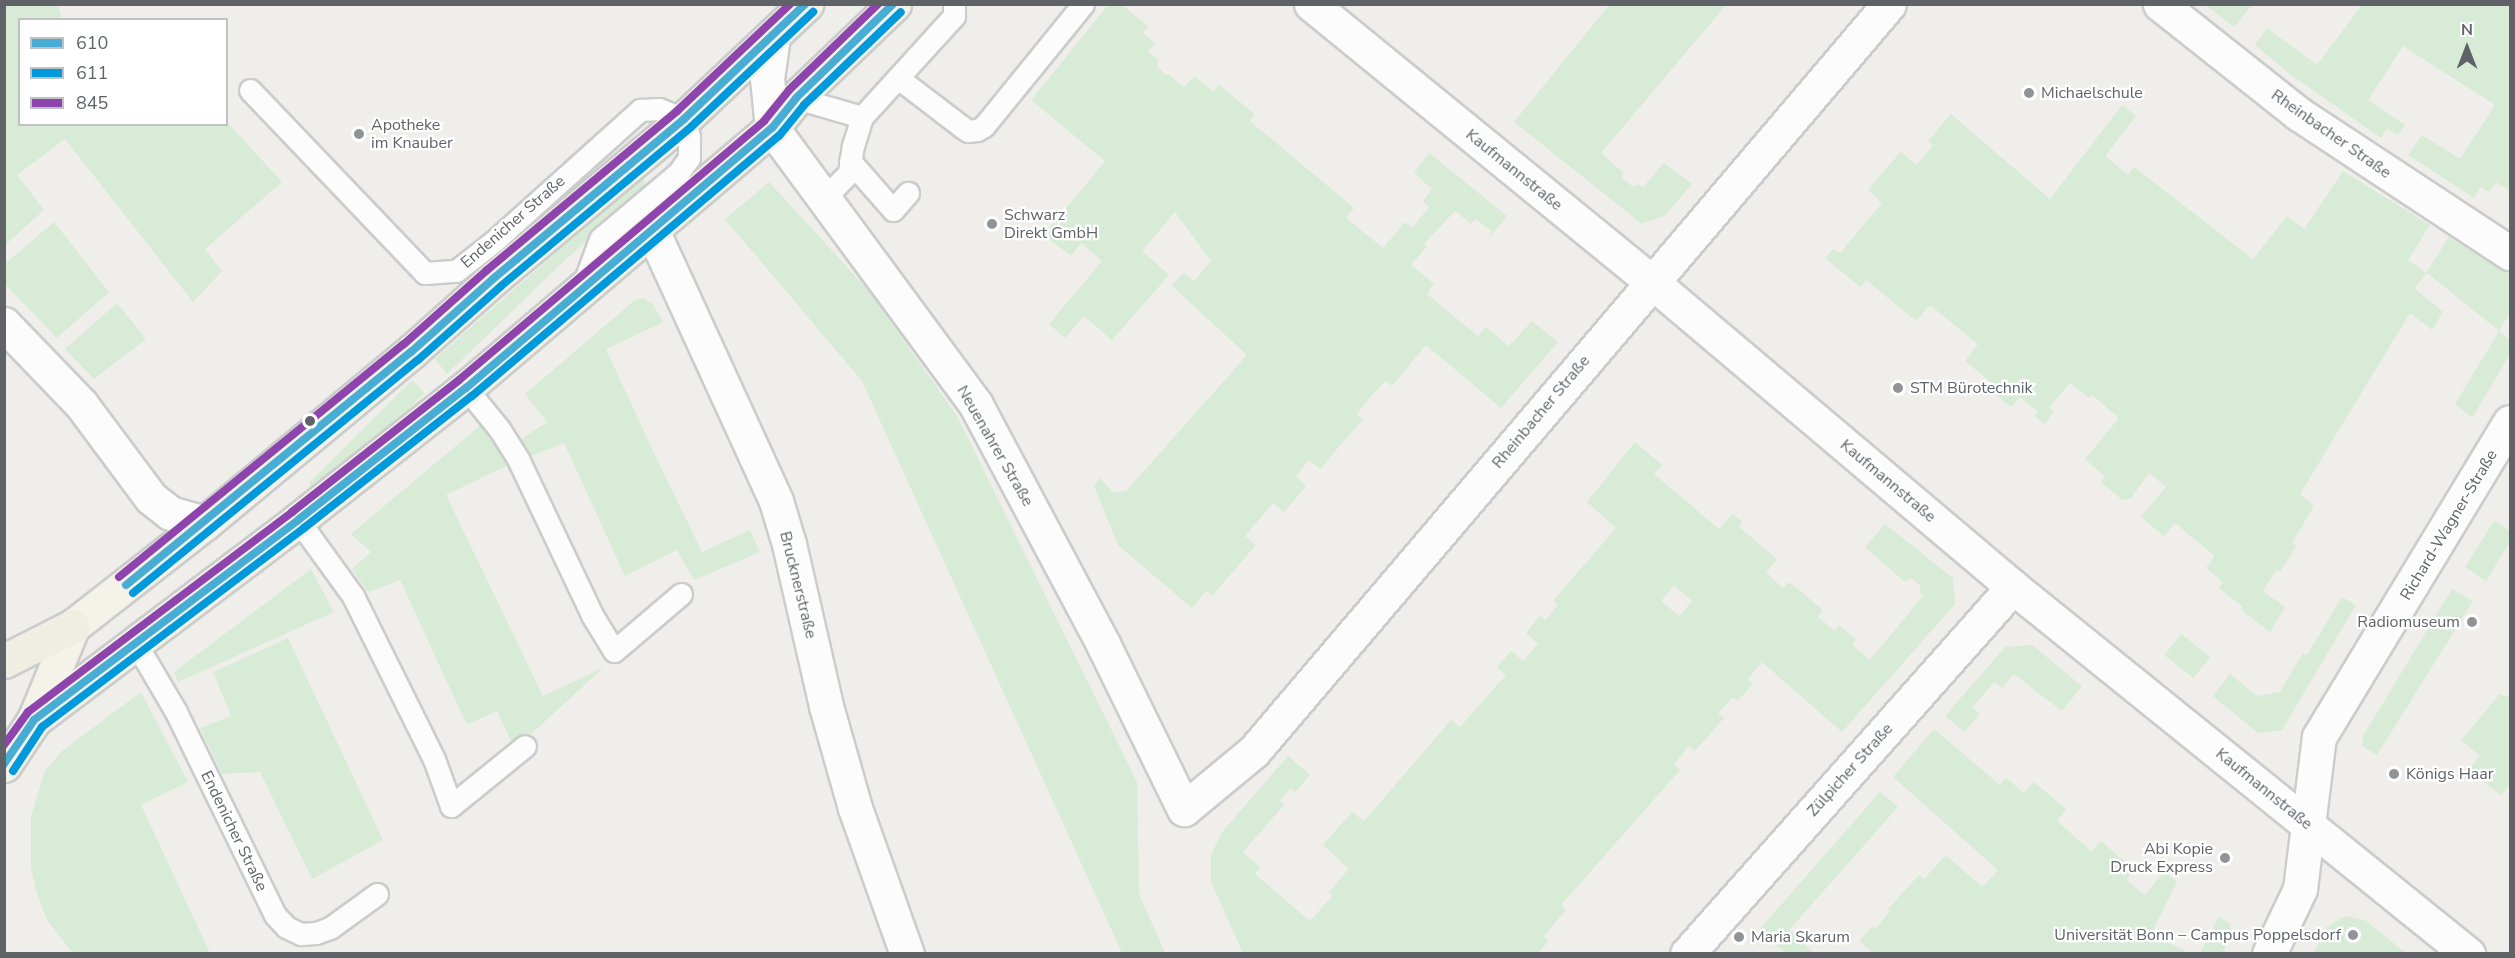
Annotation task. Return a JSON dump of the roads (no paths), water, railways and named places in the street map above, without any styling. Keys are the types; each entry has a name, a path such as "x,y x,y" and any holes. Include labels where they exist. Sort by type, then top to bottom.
{"highway":[{"path":"4,662 73,626"}],"main road":[{"name":"Endenicher Straße","path":"4,676 73,626 205,523 411,352 494,278 684,119 806,4"},
{"name":"Endenicher Straße","path":"34,720 298,520 466,388 772,128 796,98 894,4"},
{"name":"Endenicher Straße","path":"4,765 34,720 73,626"}],"street":[{"name":"Kaufmannstraße","path":"1311,4 1652,282 2013,587 2468,954"},
{"name":"Rheinbacher Straße","path":"1184,809 1254,751 1888,4"},
{"name":"Rheinbacher Straße","path":"2160,4 2299,114 2511,253"},
{"path":"772,37 767,78 772,128"},
{"name":"Neuenahrer Straße","path":"772,128 976,405 1103,644 1184,809"},
{"name":"Brucknerstraße","path":"652,230 776,501 789,544 826,706 852,796 907,954"},
{"path":"4,324 81,404 151,498 170,513 205,523"},
{"name":"Richard-Wagner-Straße","path":"2269,954 2300,889 2319,737 2511,422"},
{"name":"Zülpicher Straße","path":"1687,954 2013,587"}],"lane":[{"path":"825,197 849,174 854,115 898,78 954,16 954,4"},
{"path":"898,78 958,132 984,126 1083,4"},
{"name":"Endenicher Straße","path":"250,90 425,273 456,272 493,242 640,110 659,109 684,119 689,137 689,158 678,174 600,239 581,290"},
{"path":"796,98 854,115"},
{"path":"850,161 893,210 908,193"},
{"path":"466,388 500,430 519,461 592,615 614,651 681,594"},
{"path":"298,520 353,596 434,759 451,806 525,746"},
{"name":"Endenicher Straße","path":"135,642 176,712 275,915 286,927 302,934 330,928 377,894"}],"place":[{"name":"Michaelschule","path":"2029,93"},
{"name":"Apotheke im Knauber","path":"359,134"},
{"name":"Schwarz Direkt GmbH","path":"992,224"},
{"name":"STM Bürotechnik","path":"1898,388"},
{"name":"Radiomuseum","path":"2472,622"},
{"name":"Königs Haar","path":"2394,774"},
{"name":"Abi Kopie Druck Express","path":"2225,858"},
{"name":"Universität Bonn – Campus Poppelsdorf","path":"2353,935"},
{"name":"Maria Skarum","path":"1739,937"}]}
